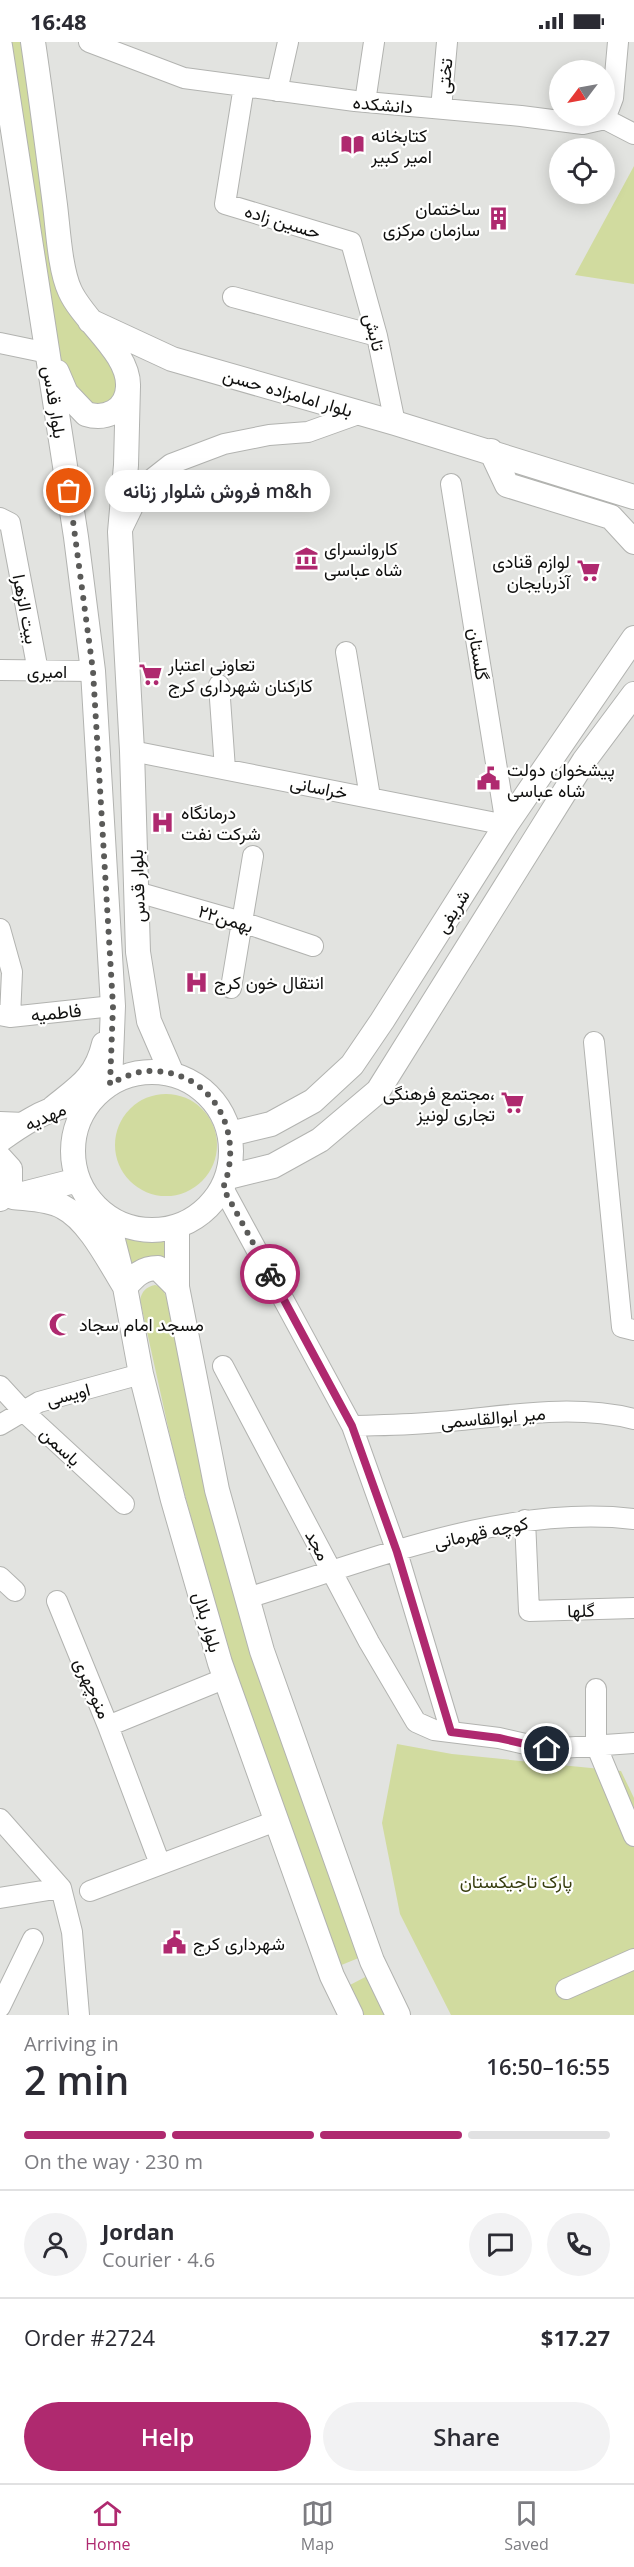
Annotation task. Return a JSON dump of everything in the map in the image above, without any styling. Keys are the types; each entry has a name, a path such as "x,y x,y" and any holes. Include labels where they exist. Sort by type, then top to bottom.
{"main road":[{"path":"33,42 60,248 70,290 90,321 121,361 128,386 126,398 116,411 105,416 86,414 66,393 48,353"},
{"name":"بلوار قدس","path":"0,46 76,537 93,671 113,1006 101,1091"},
{"path":"0,100 15,145"},
{"name":"بلوار امامزاده حسن","path":"90,321 172,359 362,413 634,497"},
{"name":"بلوار قدس","path":"128,386 126,465 120,532 132,751 138,952 150,1021 172,1074"},
{"path":"491,452 507,485 611,517 634,542"},
{"name":"شریفی","path":"230,1134 272,1124 313,1101 352,1065 382,1022 506,825 634,638"},
{"name":"شریفی","path":"225,1183 273,1166 320,1140 378,1091 584,761 634,694"},
{"path":"53,1108 86,1082 100,1063 113,1006"},
{"path":"153,1071 172,1074 192,1083 209,1096 222,1114 230,1134 232,1156 225,1183 204,1212 177,1227 153,1231 129,1228 107,1217 90,1201 78,1180 73,1159 74,1137 80,1116 101,1091 129,1075 153,1071"},
{"name":"مهدیه","path":"0,1140 53,1108 101,1091"},
{"path":"0,1158 10,1169 10,1185 4,1199"},
{"path":"4,1199 78,1180"},
{"path":"4,1199 46,1201 64,1207 94,1235 125,1287 138,1273 149,1268 158,1268 177,1287"},
{"name":"بلوار بلال","path":"107,1217 125,1287 141,1374 173,1500 226,1678 332,1976 351,2015"},
{"path":"177,1227 177,1287 217,1490 247,1598 262,1651 372,1961 398,2015"}],"street":[{"path":"277,91 288,42"},
{"path":"365,102 374,42"},
{"name":"تختی","path":"441,109 447,42"},
{"path":"615,76 618,42"},
{"name":"دانشکده","path":"96,43 184,78 365,102 549,120"},
{"name":"حسین زاده","path":"244,86 225,204 351,242"},
{"path":"615,124 634,134"},
{"name":"تابش","path":"351,242 377,336 395,423"},
{"path":"234,297 377,336"},
{"path":"0,343 48,353"},
{"path":"120,532 143,486 171,464 224,444 269,435 308,432 362,413"},
{"name":"گلستان","path":"451,484 506,825"},
{"name":"بیت الزهرا","path":"0,518 10,524 38,671"},
{"path":"346,652 370,797"},
{"name":"امیری","path":"0,670 93,671"},
{"path":"219,685 225,769"},
{"name":"خراسانی","path":"132,751 506,825"},
{"path":"231,988 253,856"},
{"name":"۲۲بهمن","path":"137,892 242,922 313,946"},
{"path":"0,929 12,972 5,1016"},
{"name":"فاطمیه","path":"5,1016 113,1006"},
{"path":"594,1042 622,1327 634,1329"},
{"path":"0,1122 25,1123"},
{"path":"225,1183 352,1426 397,1552 451,1732 499,1738 547,1749 634,1743"},
{"name":"مجد","path":"223,1366 369,1642 416,1722 434,1730 451,1732"},
{"name":"اویسی","path":"0,1425 39,1402 141,1374"},
{"name":"یاسمن","path":"0,1386 23,1411 124,1504"},
{"name":"میر ابوالقاسمی","path":"352,1426 582,1411 634,1419"},
{"name":"کوچه قهرمانی","path":"247,1598 449,1536 525,1520 598,1515 634,1519"},
{"name":"گلها","path":"525,1520 529,1611 634,1608"},
{"path":"0,1577 15,1591"},
{"name":"منوچهری","path":"57,1602 108,1726 226,1678"},
{"path":"596,1689 596,1745 634,1836"},
{"path":"108,1726 160,1864"},
{"path":"0,1819 61,1888 72,1932 79,2015"},
{"path":"90,1891 276,1821"},
{"path":"0,1898 61,1888"},
{"path":"0,2007 33,1939"},
{"path":"567,1989 634,1959"}],"green space":[{"path":"7,42 24,42 75,306 117,378 115,395 104,405 89,404 58,361"},
{"path":"634,166 634,284 575,275"},
{"path":"166,1094 185,1098 202,1109 213,1126 217,1145 213,1164 202,1181 185,1192 166,1196 147,1192 130,1181 119,1164 115,1145 119,1126 130,1109 147,1098"},
{"path":"116,1228 142,1237 172,1234 172,1275 126,1279"},
{"path":"155,1285 162,1287 169,1304 223,1551 249,1649 361,1957 339,1966 224,1640 174,1454 140,1300 145,1290"},
{"name":"پارک تاجیکستان","path":"397,1744 452,1754 621,1771 634,1798 634,2015 451,2015 400,1914 382,1823"},
{"path":"371,1974 390,2015 362,2015 348,1986"}],"way so far":[{"path":"69,491 93,671 113,1006 110,1084 129,1075 153,1071 172,1074 192,1083 209,1096 222,1114 230,1134 232,1156 228,1177 223,1188 270,1274"}],"place":[{"name":"کتابخانه امیر کبیر","path":"353,145"},
{"name":"ساختمان سازمان مرکزی","path":"498,218"},
{"name":"فروش شلوار زنانه m&h","path":"69,491"},
{"name":"کاروانسرای شاه عباسی","path":"306,558"},
{"name":"لوازم قنادی آذربایجان","path":"588,571"},
{"name":"تعاونی اعتبار کارکنان شهرداری کرج","path":"150,674"},
{"name":"پیشخوان دولت شاه عباسی","path":"489,779"},
{"name":"درمانگاه شرکت نفت","path":"163,822"},
{"name":"انتقال خون کرج","path":"196,982"},
{"name":"مجتمع فرهنگی، تجاری لونیز","path":"513,1103"},
{"name":"مسجد امام سجاد","path":"61,1324"},
{"name":"شهرداری کرج","path":"175,1943"}],"route":[{"path":"270,1274 352,1426 397,1552 451,1732 499,1738 547,1749"}]}
